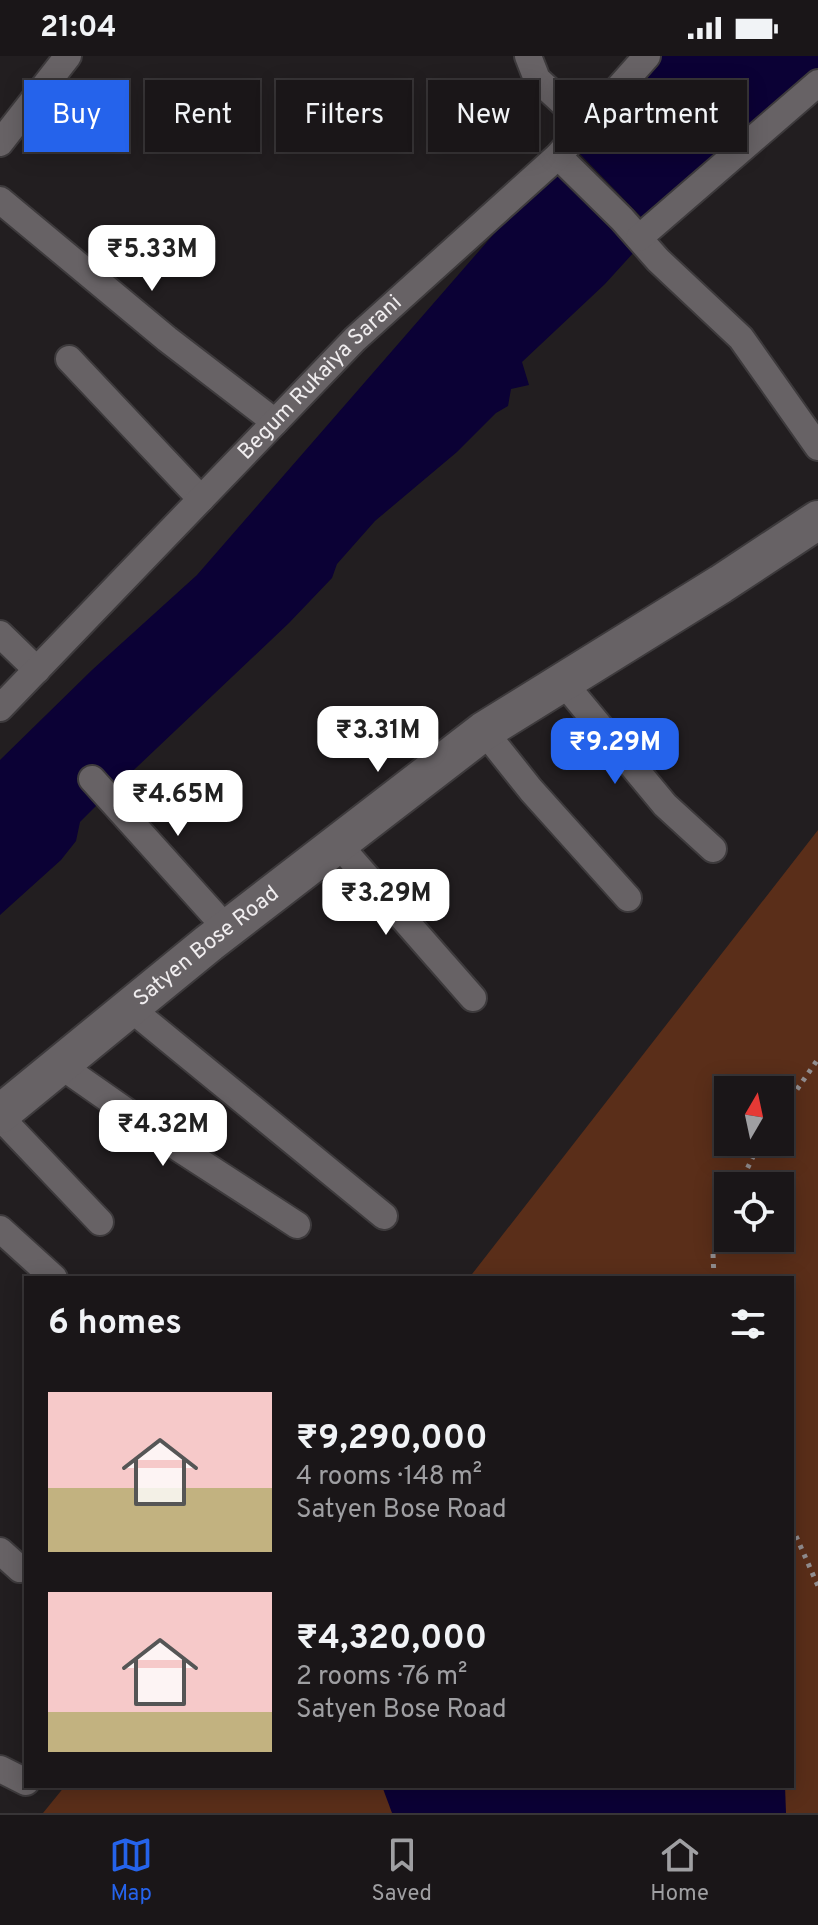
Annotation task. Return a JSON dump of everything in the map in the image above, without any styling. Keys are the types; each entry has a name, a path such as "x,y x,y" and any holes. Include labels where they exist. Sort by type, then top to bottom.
{"main road":[{"name":"Satyen Bose Road","path":"0,1116 227,929 484,731 818,520"}],"street":[{"path":"0,143 68,56"},
{"path":"528,56 537,79 555,96"},
{"name":"Begum Rukaiya Sarani","path":"625,80 647,56"},
{"path":"639,238 818,83"},
{"name":"Begum Rukaiya Sarani","path":"0,708 355,339 562,152"},
{"path":"558,156 741,338 818,447"},
{"path":"0,200 167,339 275,422"},
{"path":"69,359 201,499"},
{"path":"0,634 37,670"},
{"path":"563,682 665,805 713,849"},
{"path":"484,731 531,790 628,898"},
{"path":"92,779 227,929"},
{"path":"338,844 473,998"},
{"path":"130,1008 384,1216"},
{"path":"60,1065 180,1149 297,1225"},
{"path":"0,1116 100,1222"},
{"path":"0,1229 52,1276"},
{"path":"0,1551 20,1569"},
{"path":"0,1769 24,1781"}],"path":[{"path":"794,1094 818,1059"},
{"path":"714,1251 714,1276"},
{"path":"794,1532 818,1586"}],"shaded area":[{"path":"661,56 818,56 818,83 747,148 747,80 639,80"},
{"path":"578,152 743,152 656,232"},
{"path":"553,166 635,251 605,284 522,362 529,385 511,389 508,406 496,413 457,452 375,521 337,564 332,578 289,623 80,822 76,841 61,860 0,915 0,760 92,670 197,575"},
{"path":"818,830 818,1813 43,1813 63,1788 794,1788 794,1276 471,1276"},
{"path":"383,1788 785,1788 786,1813 392,1813"}]}
